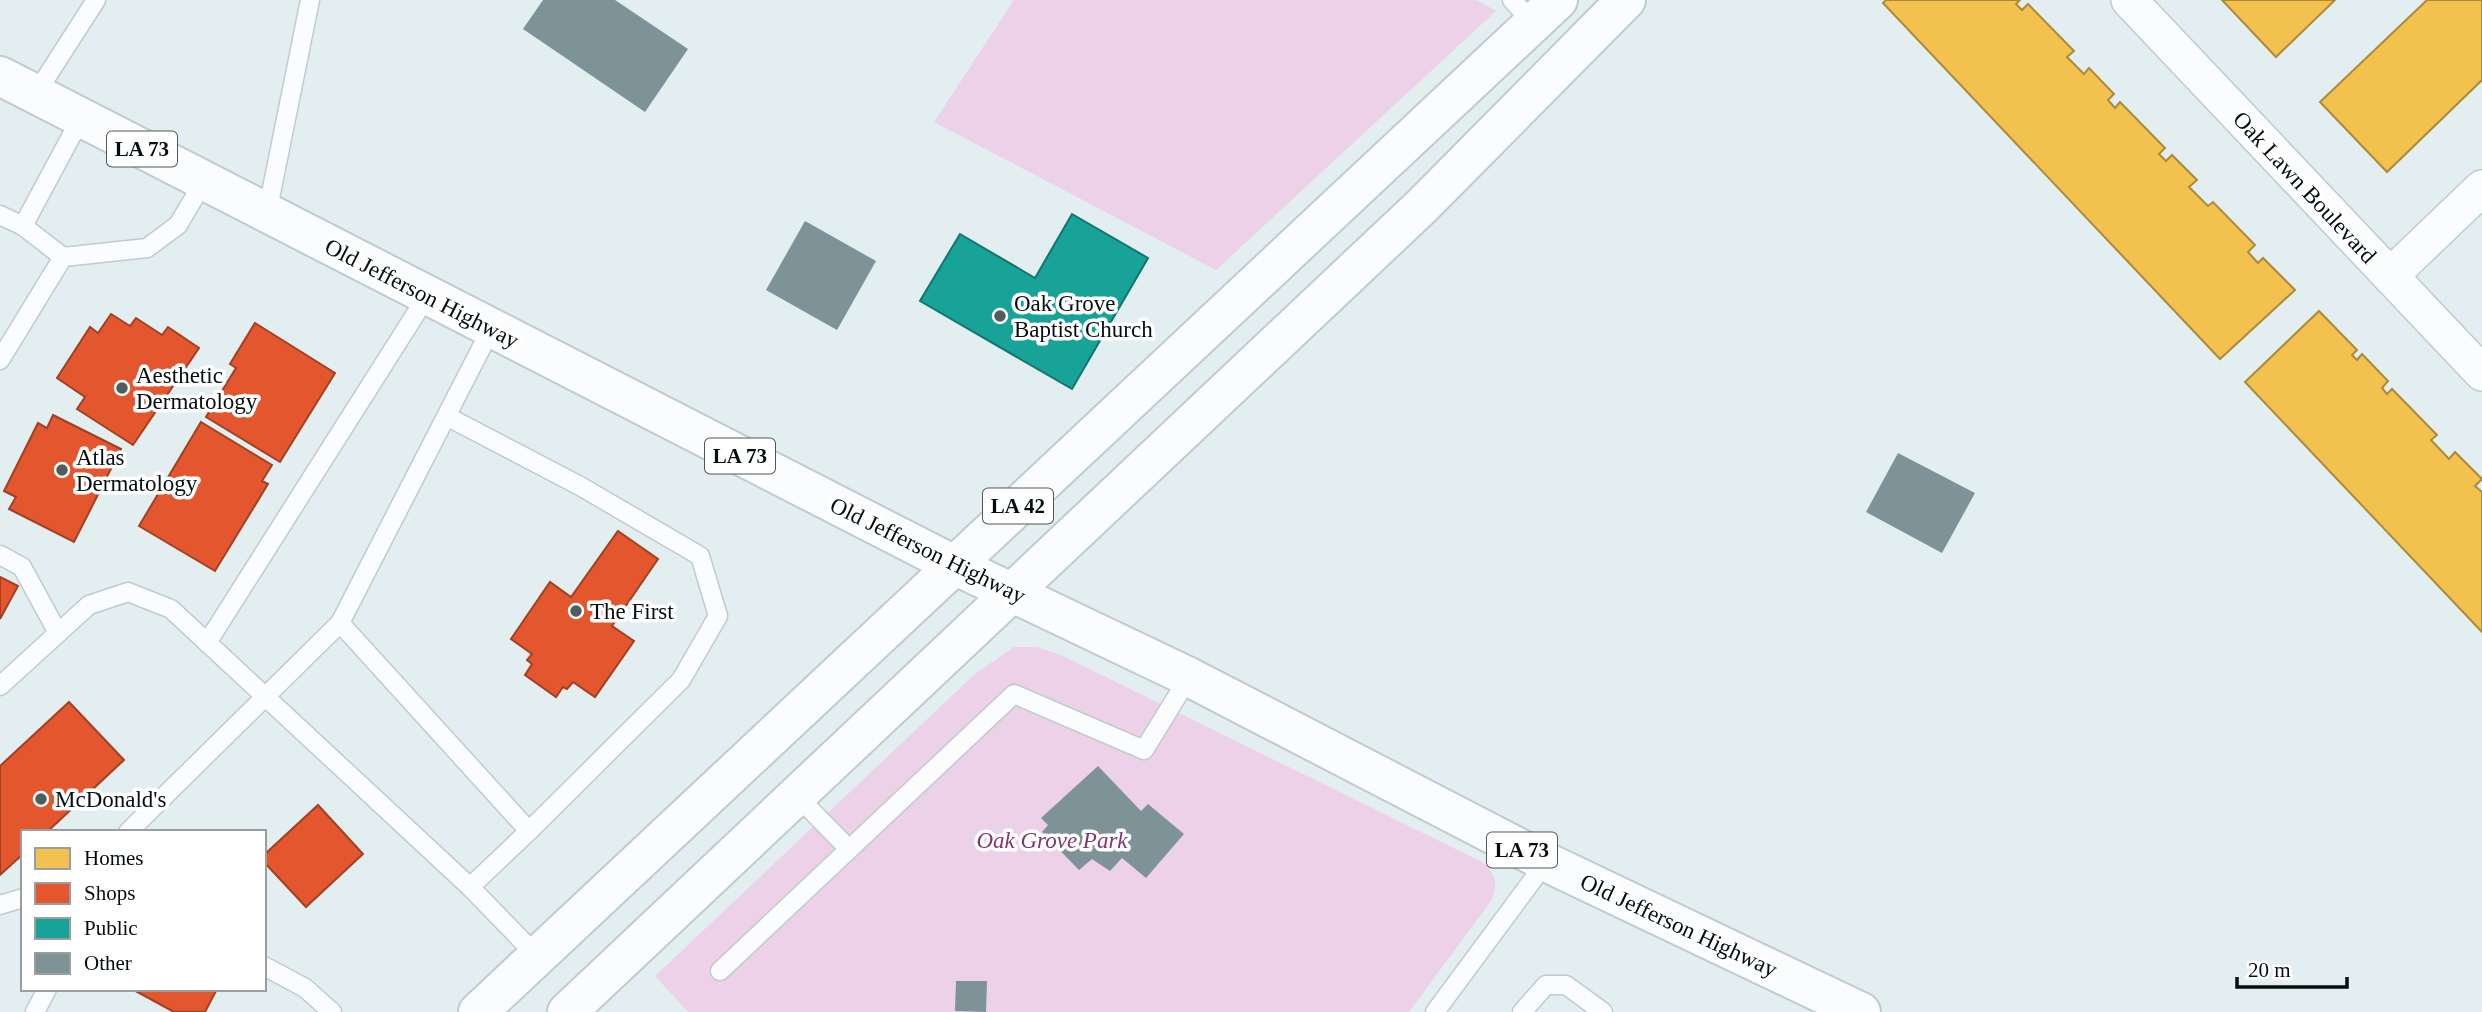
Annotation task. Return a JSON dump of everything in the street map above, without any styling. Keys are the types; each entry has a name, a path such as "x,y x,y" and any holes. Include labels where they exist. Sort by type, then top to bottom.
{"main road":[{"name":"LA 42","path":"567,1012 1015,593 1431,197 1626,0"},
{"name":"LA 42","path":"478,1012 954,565 1534,8"},
{"name":"Old Jefferson Highway","path":"0,76 954,565 1189,677 1546,862 1861,1012"}],"street":[{"name":"Oak Lawn Boulevard","path":"2129,0 2482,373"},
{"path":"2390,276 2482,188"}],"lane":[{"path":"35,95 96,0"},
{"path":"267,213 310,0"},
{"path":"23,226 81,118"},
{"path":"0,215 23,226 63,257 147,248 178,225 204,181"},
{"path":"0,360 63,257"},
{"path":"207,643 428,296"},
{"path":"130,830 340,623 491,329"},
{"path":"448,417 580,486 700,556 718,616 681,680 470,887"},
{"path":"0,555 22,567 58,633"},
{"path":"0,686 89,606 128,592 171,609 470,887 538,957"},
{"path":"340,623 528,831"},
{"path":"720,971 1014,694 1144,750 1189,677"},
{"path":"797,796 848,848"},
{"path":"1435,1012 1546,862"},
{"path":"0,905 21,899"},
{"path":"266,967 305,988 332,1012"},
{"path":"1522,1012 1533,996 1546,985 1566,985 1602,1012"},
{"path":"35,1012 46,991"}],"green space":[{"path":"1014,0 1476,0 1496,11 1216,270 934,122"},
{"name":"Oak Grove Park","path":"1014,647 1037,647 1061,655 1482,862 1494,880 1495,889 1491,901 1409,1012 688,1012 655,976 975,674"}],"building: Homes":[{"path":"1886,0 2020,0 2016,4 2022,10 2028,4 2074,51 2067,57 2084,74 2089,68 2114,94 2108,100 2115,108 2120,102 2165,148 2159,154 2166,161 2172,155 2197,180 2189,187 2208,206 2213,202 2255,245 2248,252 2258,263 2263,258 2295,290 2220,359 1883,3"},
{"path":"2222,0 2335,0 2276,57"},
{"path":"2427,0 2482,0 2482,80 2387,172 2320,102"},
{"path":"2319,311 2357,350 2352,355 2357,360 2362,354 2388,381 2382,388 2387,394 2392,389 2437,435 2431,440 2449,459 2455,452 2482,479 2475,486 2482,492 2482,632 2245,382"}],"building: Shops":[{"name":"Aesthetic Dermatology","path":"111,314 130,326 136,318 162,335 168,327 199,348 133,445 77,409 85,397 57,378 90,327 98,333"},
{"path":"255,323 335,373 280,462 206,417 236,368 230,364"},
{"name":"Atlas Dermatology","path":"53,415 121,449 74,542 9,509 16,497 4,491 38,423 47,428"},
{"path":"201,422 272,465 262,481 268,484 215,571 139,526"},
{"name":"The First","path":"618,531 658,559 612,626 634,641 595,697 573,682 567,689 563,687 556,697 525,675 532,664 527,660 532,654 511,639 550,582 571,597"},
{"path":"0,577 18,586 0,619"},
{"name":"McDonald's","path":"69,702 124,760 49,830 21,830 21,856 0,875 0,766"},
{"path":"318,805 363,854 306,907 266,864 266,853"},
{"path":"136,991 216,991 205,1012 174,1012"}],"building: Public":[{"path":"1072,214 1148,258 1072,389 920,301 960,234 1035,278"}],"building: Other":[{"path":"543,0 615,0 688,49 645,112 523,29"},
{"path":"805,221 876,261 837,330 766,290"},
{"path":"1898,453 1975,493 1942,553 1866,512"},
{"path":"1098,766 1141,811 1148,804 1184,834 1146,878 1122,858 1110,871 1092,859 1079,870 1042,832 1048,825 1041,818"},
{"path":"956,981 987,981 986,1012 955,1011"}],"place":[{"name":"Oak Grove Baptist Church","path":"1000,316"},
{"name":"Aesthetic Dermatology","path":"122,388"},
{"name":"Atlas Dermatology","path":"62,470"},
{"name":"The First","path":"576,611"},
{"name":"McDonald's","path":"41,799"}]}
